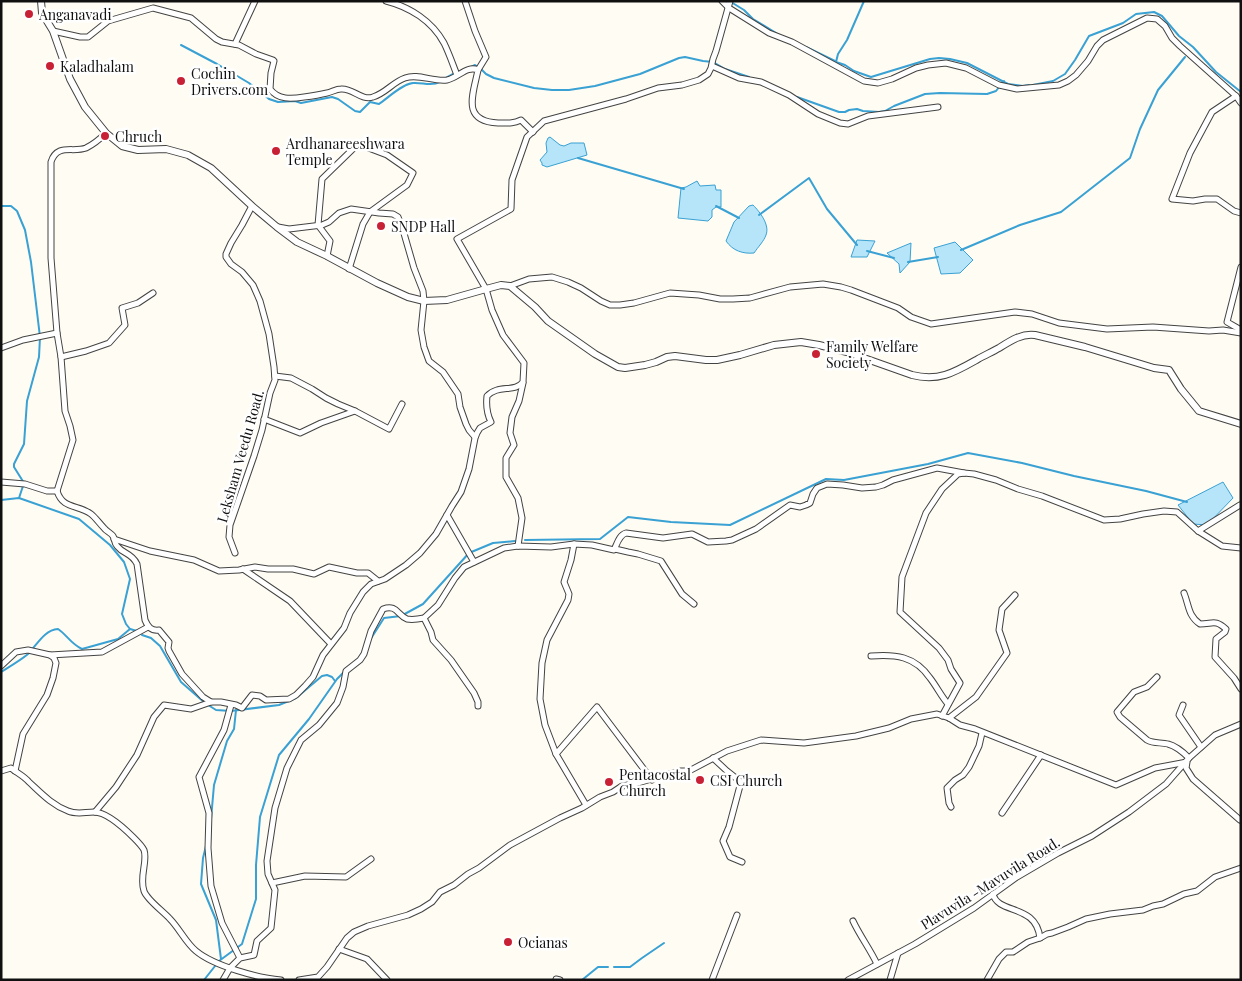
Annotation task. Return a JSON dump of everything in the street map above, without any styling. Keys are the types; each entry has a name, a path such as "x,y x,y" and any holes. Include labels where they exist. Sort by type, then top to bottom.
{"street":[{"path":"41,1 42,13 54,31 70,79 85,107 106,134 122,146 138,150 166,149 188,155 211,168 252,206 297,242 408,297 424,301 447,300 501,285 510,286 530,279 552,277 581,288 610,305 634,303 670,293 733,300 750,298 790,287 823,284 851,290 898,308 911,318 931,324 1015,312 1032,314 1059,323 1107,328 1153,327 1208,331 1223,330 1241,334"},
{"path":"153,1 153,8"},
{"path":"235,44 255,1"},
{"path":"386,1 400,4 417,14 437,32 445,44 457,75"},
{"path":"465,1 486,57 477,73 473,111 481,119 492,123 512,124 521,120 533,132"},
{"path":"722,1 769,33 792,42 864,81 878,83 916,68 946,63 966,68 1002,85 1017,89 1059,85 1068,81 1088,62 1097,46 1103,40 1146,18 1157,19 1172,38 1236,96 1241,103"},
{"path":"518,546 522,518 518,498 506,477 506,458 514,445 510,432 512,417 520,401 524,363 503,335 492,310 486,289 457,239 510,209 512,180 528,136 544,121 626,99 658,88 682,85 699,80 710,72 729,4"},
{"path":"54,31 80,37 88,36 108,21 153,8 191,18 222,42 235,44 256,54 272,58 274,61 270,89 275,95 287,99 323,94 344,88 366,99 373,98 407,77 447,80 472,68 477,73"},
{"path":"712,64 739,78 761,82 789,95 818,114 840,123 848,124 868,116 938,107"},
{"path":"1236,96 1212,112 1190,153 1172,199 1193,201 1206,198 1217,199 1234,211 1241,213"},
{"path":"106,134 83,149 60,151 53,155 51,162 51,258 65,411 73,440 57,491 59,498 71,507 83,509 92,514 104,529 113,535 116,545 134,558 137,564 145,620 148,627 152,630 159,630 162,633 169,642 169,651 182,674 211,702"},
{"path":"327,256 330,241 318,225 322,179 358,144 387,155 413,173 407,185 370,212 363,224 349,269"},
{"name":"Leksham Veedu Road.","path":"235,553 229,537 230,525 254,456 275,380 268,334 260,301 253,285 226,257 231,243 252,206"},
{"path":"277,227 289,229 318,225 329,222 340,213 350,209 393,214 398,217 423,291 424,301 421,330 424,347 429,361 443,372 458,394 466,424 475,437"},
{"path":"1241,267 1227,322 1241,330"},
{"path":"510,286 548,321 595,354 618,367 625,368 645,365 667,357 676,356 717,360 774,345 801,342 847,352 922,378 945,375 957,371 1013,339 1032,334 1061,340 1154,368 1169,370 1181,389 1200,411 1241,424"},
{"path":"61,357 109,343 125,325 122,308 138,303 153,292"},
{"path":"1,348 23,340 57,333"},
{"path":"274,376 292,378 388,429 402,404"},
{"path":"95,812 116,787 137,755 154,717 164,705 191,710 211,702 244,707 252,695 272,700 291,698 299,692 313,676 322,655 344,628 363,592 371,584 388,577 420,553 436,534 461,492 469,469 475,437 480,428 491,422 487,397 495,390 520,386 523,382"},
{"path":"264,419 300,433 355,411"},
{"path":"615,549 621,536 626,533 663,538 692,534 708,542 732,540 756,529 790,505 800,506 810,503 817,488 827,484 862,488 876,487 893,480 937,468 996,480 1104,520 1164,511 1177,512 1198,531 1222,546 1241,548"},
{"path":"942,716 960,683 951,669 948,660 939,648 900,612 902,577 925,516 942,489 958,474 964,473"},
{"path":"1,482 24,483 47,491 57,491"},
{"path":"1198,531 1240,505"},
{"path":"447,515 474,562"},
{"path":"114,539 150,551 194,560 219,570 243,570 255,567 268,569 292,568 314,574 329,567 357,573 368,573 378,582"},
{"path":"574,544 564,582 569,594 568,600 547,640 542,663 540,699 545,725 556,754 586,805"},
{"path":"223,980 230,968 240,958 254,955 257,941 271,928 275,890 268,874 267,861 276,808 287,768 301,740 318,725 336,703 343,687 346,671 360,660 364,654 371,631 382,609 389,607 396,609 400,615 407,619 423,619 438,605 464,567 474,562 504,548 518,546 551,547 574,544 615,549 661,561 683,595 694,604"},
{"path":"243,570 290,602 331,644"},
{"path":"1184,593 1189,610 1195,621 1200,624 1215,622 1226,629 1216,639 1215,657 1234,678 1241,689"},
{"path":"949,718 976,696 1007,653 999,630 1002,609 1015,595"},
{"path":"423,619 431,632 433,640 451,660 474,694 478,706"},
{"path":"1,666 18,651 31,650 50,655 102,652 148,627"},
{"path":"15,772 23,734 47,695 54,678 56,663 50,655"},
{"path":"871,656 899,656 922,666 948,704"},
{"path":"1157,677 1147,687 1134,692 1117,712 1147,740 1152,743 1168,744 1179,749 1188,760"},
{"path":"231,704 224,730 199,777 209,813 208,848 211,886 222,923 240,958"},
{"path":"1183,705 1179,715 1201,747"},
{"path":"556,754 597,707 652,780"},
{"path":"299,980 318,977 347,938 354,932 421,909 432,902 440,892 479,868 510,845 600,797 614,792 622,786 652,780 680,771 689,771 713,758 744,745 762,740 804,743 856,736 888,728 911,719 937,714 949,718 960,725 975,729 1116,785 1155,768 1188,760"},
{"name":"Plavuvila -Mavuvila Road.","path":"848,980 915,944 1025,872 1092,836 1129,812 1166,784 1214,735 1241,724"},
{"path":"952,807 949,803 947,788 963,775 969,767 979,746 982,733"},
{"path":"1002,813 1041,755"},
{"path":"713,758 741,782 729,828 723,841 730,857 742,862"},
{"path":"1188,760 1186,768 1193,780 1241,820"},
{"path":"1,771 11,768 48,800 70,813 95,812 112,819 144,849 142,882 144,893 174,923 196,951 217,963 253,976 281,980"},
{"path":"272,884 305,876 346,877 371,859"},
{"path":"987,980 999,959 1006,952 1013,952 1028,942 1086,919 1143,910 1163,904 1197,890 1215,877 1241,868"},
{"path":"993,894 994,900 1000,904 1032,919 1039,930 1040,938"},
{"path":"712,980 736,915"},
{"path":"853,921 877,964"},
{"path":"339,948 367,959 387,980"},
{"path":"890,980 898,952"}],"water":[{"path":"550,137 564,146 571,143 584,143 587,155 547,167 542,165 540,160 547,152 546,143"},
{"path":"697,181 700,186 715,185 716,190 721,190 721,207 716,207 712,210 712,217 708,221 678,218 681,188"},
{"path":"753,205 761,215 767,231 754,253 746,253 735,249 726,241 734,222 749,206"},
{"path":"857,240 875,241 867,257 851,257"},
{"path":"955,242 973,260 960,273 941,274 934,248"},
{"path":"911,243 910,262 900,273 899,264 887,253"},
{"path":"1223,482 1233,498 1207,525 1193,524 1178,505"}],"waterway":[{"path":"864,1 847,40 838,54 836,62 871,77 930,59 950,59 967,63 1008,84 1029,85"},
{"path":"731,2 744,10 753,19 781,36"},
{"path":"1033,85 1053,81 1065,74 1089,36 1123,23 1136,14 1154,12 1162,16 1179,36 1193,47 1216,72 1241,92"},
{"path":"181,45 249,83 269,99 278,102 295,101 301,103 332,97 360,112 370,102 379,104 409,84 433,84 440,82"},
{"path":"806,47 835,61"},
{"path":"471,67 475,65 494,78 534,88 552,90 569,90 595,86 640,74 685,57 713,62 725,69 749,77"},
{"path":"961,250 1020,225 1061,212 1130,158 1140,129 1158,90 1185,57"},
{"path":"444,79 455,73"},
{"path":"797,97 839,112 857,109 879,112 925,94 987,94 996,91 1004,81"},
{"path":"578,158 684,189"},
{"path":"759,215 809,178 827,209 857,245"},
{"path":"1,206 11,206 17,211 25,230 40,337 39,357 27,401 24,444 14,464 24,483 19,498"},
{"path":"716,206 739,218"},
{"path":"867,251 894,258"},
{"path":"908,262 938,257"},
{"path":"525,540 600,539 628,517 671,522 730,525 826,479 844,480 928,464 968,453 1022,463 1187,502"},
{"path":"1,500 19,498 79,519 110,545 124,562 130,579 122,614 130,629 137,631"},
{"path":"370,640 384,618 401,616 423,604 469,553 493,543 515,541"},
{"path":"1,672 28,654 41,638 53,630 58,629 82,649 118,639 130,629"},
{"path":"142,635 151,638 160,646 181,682 216,710 231,711 279,705 296,698 322,676 327,675 335,681"},
{"path":"204,980 219,961 242,944 256,899 256,865 260,817 279,755 344,672"},
{"path":"211,819 214,785 227,741 234,729 236,710"},
{"path":"206,846 201,884 216,920 221,959"},
{"path":"614,967 630,967 664,943"},
{"path":"582,980 598,967 608,967"}],"place":[{"name":"Anganavadi","path":"29,14"},
{"name":"Kaladhalam","path":"50,66"},
{"name":"Cochin Drivers.com","path":"181,81"},
{"name":"Chruch","path":"105,136"},
{"name":"Ardhanareeshwara Temple","path":"276,151"},
{"name":"SNDP Hall","path":"381,226"},
{"name":"Family Welfare Society","path":"816,354"},
{"name":"CSI Church","path":"700,780"},
{"name":"Pentacostal Church","path":"609,782"},
{"name":"Ocianas","path":"508,942"}]}
